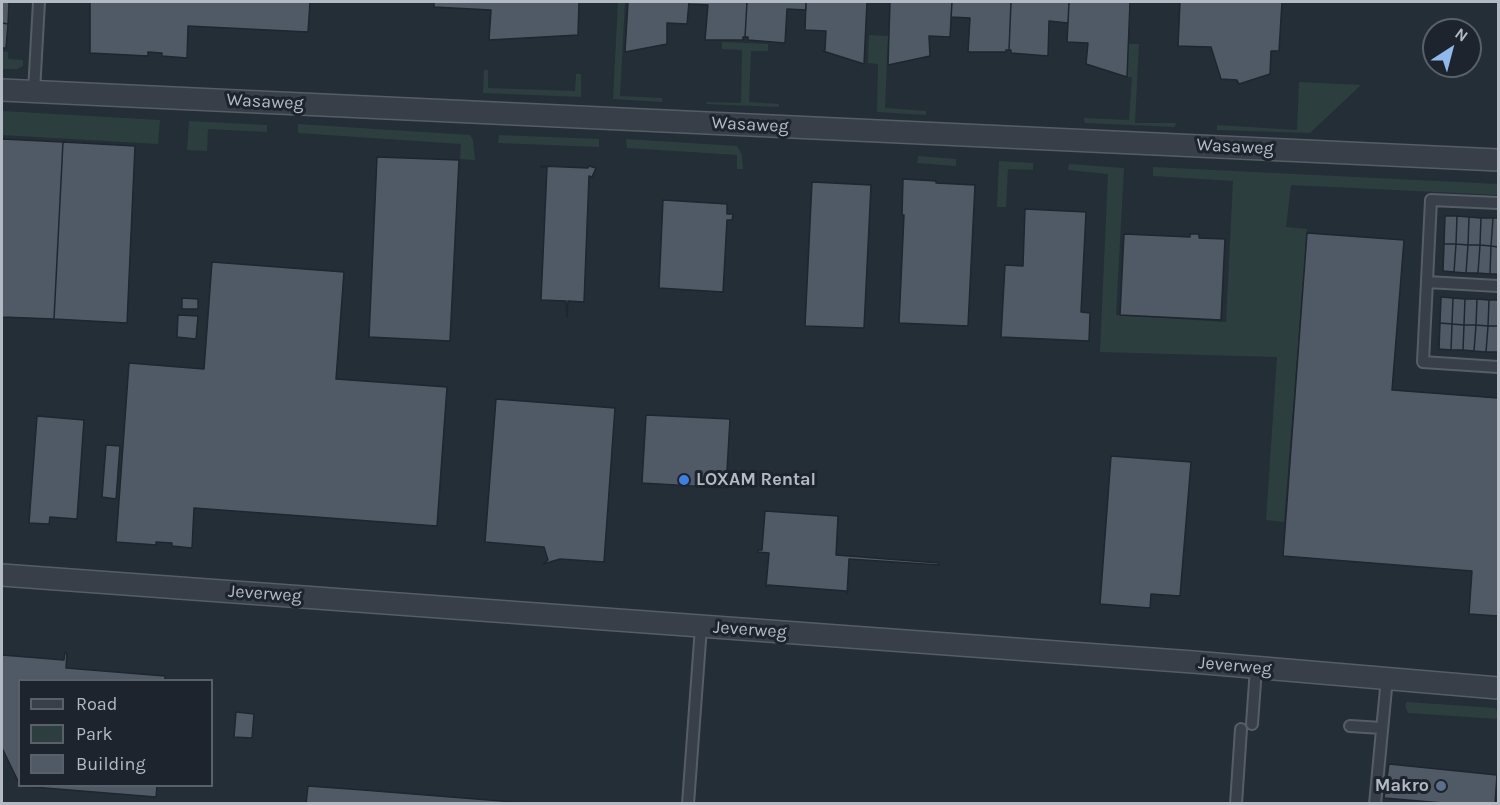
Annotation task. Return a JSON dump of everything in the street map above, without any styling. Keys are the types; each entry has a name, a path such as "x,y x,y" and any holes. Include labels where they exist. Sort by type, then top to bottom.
{"street":[{"name":"Wasaweg","path":"2,90 1498,160"},
{"name":"Jeverweg","path":"2,575 1498,687"}],"lane":[{"path":"34,91 39,2"},
{"path":"1498,203 1431,200 1423,362 1498,366"},
{"path":"1427,282 1498,286"},
{"path":"688,804 701,627"},
{"path":"1252,724 1256,668"},
{"path":"1375,804 1387,678"},
{"path":"1350,726 1382,728"},
{"path":"1236,804 1241,729"}],"green space":[{"path":"618,2 625,2 620,96 662,98 662,102 613,99"},
{"path":"869,35 888,36 885,108 926,111 926,115 877,112 878,64 868,63"},
{"path":"722,42 768,44 768,51 751,51 749,102 779,104 779,107 706,104 707,102 741,103 742,50 722,49"},
{"path":"1128,44 1139,44 1135,123 1176,123 1175,127 1085,123 1084,118 1129,120 1132,77 1127,77"},
{"path":"2,51 8,52 8,59 23,60 23,66 17,69 2,69"},
{"path":"484,70 488,70 488,88 575,91 576,74 581,74 581,97 483,93"},
{"path":"1299,82 1361,85 1310,133 1217,130 1217,125 1297,130"},
{"path":"2,111 160,120 158,144 2,135"},
{"path":"189,121 267,125 267,132 208,129 207,151 187,150"},
{"path":"298,124 470,135 473,140 475,160 460,159 461,144 298,133"},
{"path":"499,135 599,139 599,147 498,143"},
{"path":"626,139 737,146 742,155 743,169 737,169 737,155 627,148"},
{"path":"918,156 956,159 956,166 917,163"},
{"path":"999,161 1033,163 1033,170 1008,169 1006,207 997,207"},
{"path":"1069,164 1124,168 1116,315 1226,322 1233,181 1153,176 1153,167 1498,184 1498,195 1291,185 1286,227 1307,229 1284,522 1266,520 1277,357 1100,352 1108,174 1068,170"},
{"path":"1407,702 1495,708 1498,719 1408,713 1405,706"}],"building":[{"path":"2,2 9,2 8,24 2,23"},
{"path":"90,2 310,2 308,32 188,26 187,58 162,56 162,53 148,52 148,56 90,53"},
{"path":"434,2 579,2 578,35 489,40 491,10 434,7"},
{"path":"628,2 689,2 687,24 667,23 667,44 625,52"},
{"path":"689,2 747,2 745,37 743,40 705,40 708,5 689,4"},
{"path":"747,2 806,2 806,10 787,9 785,43 748,40 748,37 745,37"},
{"path":"806,2 867,2 864,64 823,51 825,50 826,31 805,30"},
{"path":"890,2 952,2 950,37 929,36 930,56 888,65"},
{"path":"952,2 1011,2 1009,50 1006,52 968,52 970,18 951,17"},
{"path":"1011,2 1069,2 1068,23 1049,21 1048,56 1011,53 1009,50"},
{"path":"1069,2 1130,2 1127,77 1086,64 1088,43 1067,42"},
{"path":"1180,2 1282,2 1279,51 1271,51 1270,74 1239,84 1237,80 1221,79 1211,47 1178,46"},
{"path":"2,23 8,24 6,48 2,48"},
{"path":"2,139 63,142 54,319 2,317"},
{"path":"63,142 135,146 127,323 54,319"},
{"path":"377,157 459,160 450,341 369,337"},
{"path":"541,166 596,168 592,177 589,176 584,302 568,301 567,317 566,301 541,300 547,167"},
{"path":"903,179 975,185 968,326 899,323 904,215 902,215"},
{"path":"812,182 871,185 864,328 805,326"},
{"path":"663,200 727,204 727,214 733,214 732,220 727,220 723,292 659,288"},
{"path":"1025,209 1086,212 1081,312 1090,313 1089,341 1001,337 1005,265 1023,266"},
{"path":"1445,216 1457,216 1456,244 1444,244"},
{"path":"1457,216 1469,217 1468,245 1456,244"},
{"path":"1469,217 1481,218 1480,245 1468,245"},
{"path":"1481,218 1493,218 1491,246 1480,245"},
{"path":"1493,218 1498,218 1498,247 1491,246"},
{"path":"1307,233 1404,240 1392,390 1498,398 1498,616 1469,614 1472,571 1283,556"},
{"path":"1124,234 1190,237 1190,234 1199,234 1199,238 1225,239 1221,320 1120,315"},
{"path":"1444,244 1456,244 1454,272 1443,271"},
{"path":"1456,244 1468,245 1466,273 1454,272"},
{"path":"1468,245 1480,245 1478,273 1466,273"},
{"path":"1480,245 1491,246 1490,274 1478,273"},
{"path":"1491,246 1498,247 1498,274 1490,274"},
{"path":"212,262 344,272 336,379 447,387 437,526 194,508 192,548 172,546 172,543 156,542 156,545 116,542 129,363 204,369"},
{"path":"1441,297 1453,298 1452,324 1440,323"},
{"path":"182,298 198,299 198,309 182,309"},
{"path":"1453,298 1465,299 1464,325 1452,324"},
{"path":"1465,299 1477,299 1476,325 1464,325"},
{"path":"1477,299 1489,300 1488,326 1476,325"},
{"path":"1489,300 1498,300 1498,326 1488,326"},
{"path":"178,315 198,316 196,339 177,337"},
{"path":"1440,323 1452,324 1451,350 1439,349"},
{"path":"1452,324 1464,325 1463,350 1451,350"},
{"path":"1464,325 1476,325 1474,351 1463,350"},
{"path":"1476,325 1488,326 1486,352 1474,351"},
{"path":"1488,326 1498,326 1498,352 1486,352"},
{"path":"496,399 615,408 604,562 560,559 543,564 548,560 544,547 485,542"},
{"path":"646,415 730,419 726,488 642,483"},
{"path":"37,416 84,420 77,519 50,517 49,524 29,523"},
{"path":"106,445 120,446 116,499 102,497"},
{"path":"1111,456 1191,462 1180,596 1151,594 1150,608 1100,604"},
{"path":"765,511 838,516 836,555 939,563 939,565 849,559 847,594 846,591 768,585 766,587 769,553 758,552 762,550"},
{"path":"65,653 67,653 66,668 165,676 165,679 18,679 18,781 2,748 2,655 64,660"},
{"path":"236,712 254,714 252,738 234,737"},
{"path":"1389,764 1497,775 1495,804 1455,804 1384,798"},
{"path":"308,786 363,790 539,804 306,804"},
{"path":"32,787 157,787 156,797"}],"place":[{"name":"LOXAM Rental","path":"684,480"},
{"name":"Makro","path":"1441,786"}]}
